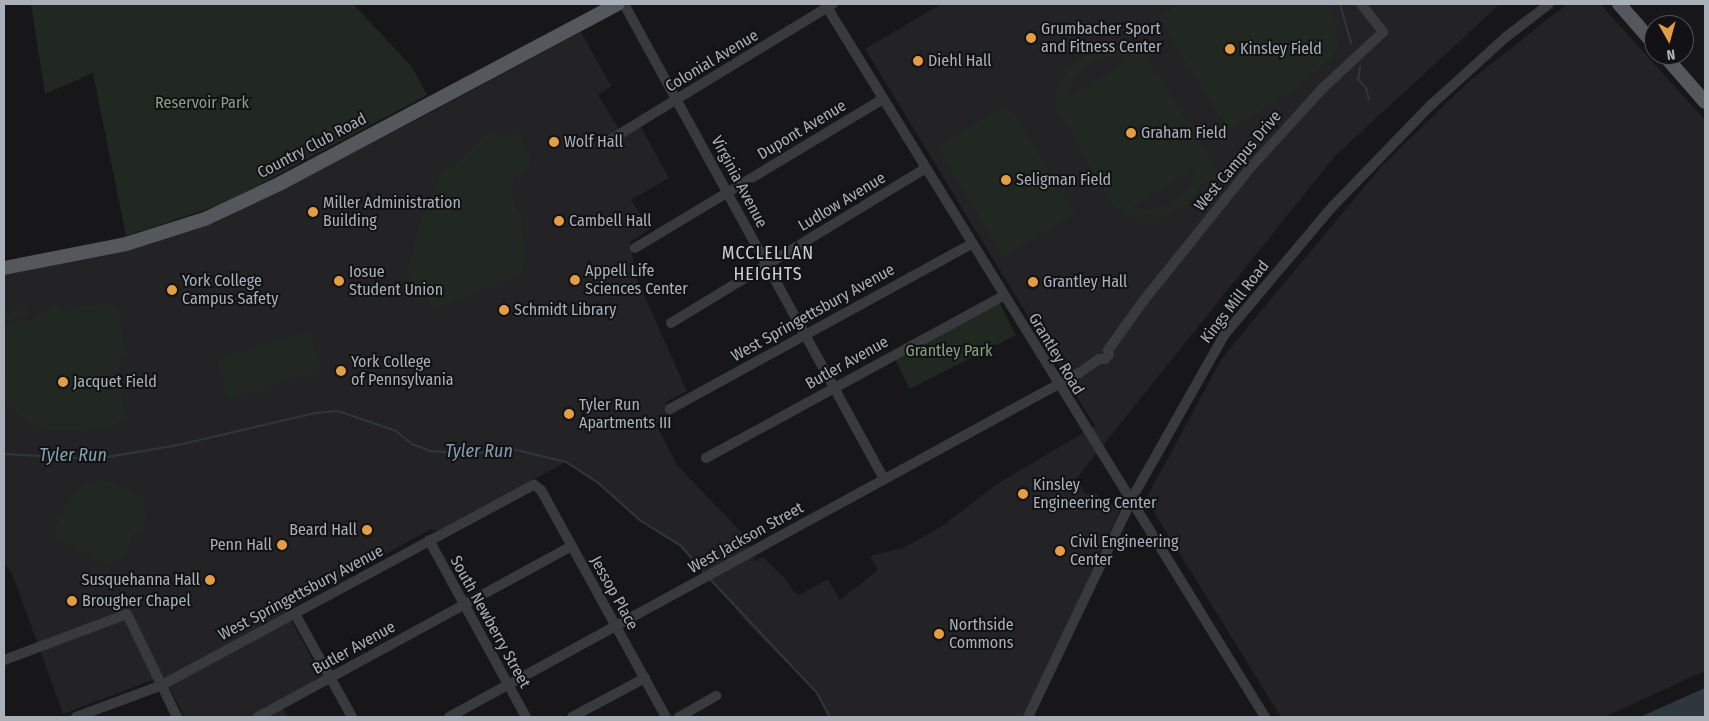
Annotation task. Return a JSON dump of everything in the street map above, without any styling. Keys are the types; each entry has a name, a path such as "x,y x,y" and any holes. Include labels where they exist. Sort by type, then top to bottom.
{"main road":[{"name":"Country Club Road","path":"4,268 126,244 205,219 281,183 618,4"},
{"path":"1619,4 1644,33"},
{"path":"1673,65 1705,102"}],"street":[{"name":"Virginia Avenue","path":"624,4 884,479"},
{"name":"West Campus Drive","path":"1058,385 1099,359 1103,350 1108,350 1166,272 1277,137 1383,32 1361,4"},
{"name":"Kings Mill Road","path":"1028,717 1130,501 1217,347 1250,303 1332,208 1431,105 1506,37 1549,4"},
{"name":"Colonial Avenue","path":"605,143 828,5"},
{"name":"Grantley Road","path":"828,5 1003,296 1265,717"},
{"name":"Dupont Avenue","path":"635,248 883,99"},
{"name":"Ludlow Avenue","path":"671,323 926,168"},
{"name":"West Springettsbury Avenue","path":"670,409 972,244"},
{"name":"Butler Avenue","path":"706,458 1003,296"},
{"name":"West Jackson Street","path":"450,717 1058,385"},
{"name":"West Springettsbury Avenue","path":"76,717 160,686 534,485"},
{"name":"Jessop Place","path":"534,485 541,490 666,717"},
{"name":"South Newberry Street","path":"429,540 526,717"},
{"name":"Butler Avenue","path":"258,717 571,546"},
{"path":"4,660 127,614 160,686 178,717"},
{"path":"295,614 352,717"},
{"path":"572,717 585,714 645,678"},
{"path":"679,717 716,696"}],"shaded area":[{"name":"York College of Pennsylvania","path":"941,4 1500,4 1335,156 1076,479 1086,494 1096,493 1105,503 1117,505 1120,510 1024,717 830,717 817,693 752,628 681,546 641,521 597,482 566,462 437,531 431,529 285,610 322,676 280,702 288,717 185,717 163,676 63,714 12,573 4,563 4,274 134,249 216,222 424,116 581,32 611,86 598,95 621,132 638,122 669,178 631,200 650,229 630,242 636,277 687,391 666,402 673,415 656,424 677,465 742,533 755,561 763,557 786,579 794,592 799,595 828,579 840,600 878,570 870,556 903,548 941,527 997,484 1095,426 865,49"},
{"path":"1567,4 1600,4 1644,53 1644,65 1655,65 1705,120 1705,671 1604,717 1281,717 1146,499 1222,358 1381,167 1467,83"},
{"path":"1705,688 1705,717 1640,717"}],"green space":[{"name":"Reservoir Park","path":"31,4 353,4 412,67 427,95 225,203 126,236 93,73 45,94"},
{"name":"Kinsley Field","path":"1179,4 1330,4 1338,46 1332,58 1301,81 1300,86 1228,130 1158,16"},
{"name":"Graham Field","path":"1116,46 1141,54 1144,52 1219,174 1204,183 1185,207 1160,219 1134,218 1114,206 1057,109 1057,89 1070,67 1089,52","holes":["1114,55 1131,60 1066,99 1070,84 1082,68 1099,59","1196,167 1191,186 1174,203 1151,211 1132,207"]},
{"name":"Seligman Field","path":"1007,108 1013,113 1075,214 1003,256 937,147 1001,109"},
{"path":"517,131 532,162 528,170 517,175 510,193 522,218 525,264 521,274 435,308 426,304 409,273 410,263 422,214 427,215 440,173 454,166 488,134 494,132 498,140"},
{"name":"Grantley Park","path":"999,302 1016,335 910,389 893,356"},
{"name":"Jacquet Field","path":"57,303 62,310 92,305 113,305 118,309 125,353 118,360 125,421 117,422 111,427 56,431 32,425 6,403 4,328 7,324 29,322"},
{"path":"26,308 28,315 7,321 5,314"},
{"path":"309,331 321,369 229,399 217,361"},
{"path":"109,482 142,496 146,515 138,534 134,532 125,557 108,564 62,541 54,529 76,490 88,484"}],"waterway":[{"path":"1340,4 1351,43"},
{"path":"1360,67 1358,79 1366,88 1369,100"},
{"name":"Tyler Run","path":"4,454 96,459 178,445 315,413 338,411 396,431 412,444 430,451 469,454 512,449 566,462 597,482 641,521 681,546 704,572"},
{"name":"Tyler Run","path":"709,578 817,693 830,717"}],"place":[{"name":"Grumbacher Sport and Fitness Center","path":"1031,38"},
{"name":"Kinsley Field","path":"1230,49"},
{"name":"Diehl Hall","path":"918,61"},
{"name":"Graham Field","path":"1131,133"},
{"name":"Wolf Hall","path":"554,142"},
{"name":"Seligman Field","path":"1006,180"},
{"name":"Miller Administration Building","path":"313,212"},
{"name":"Cambell Hall","path":"559,221"},
{"name":"Appell Life Sciences Center","path":"575,280"},
{"name":"Iosue Student Union","path":"339,281"},
{"name":"Grantley Hall","path":"1033,282"},
{"name":"York College Campus Safety","path":"172,290"},
{"name":"Schmidt Library","path":"504,310"},
{"name":"York College of Pennsylvania","path":"341,371"},
{"name":"Jacquet Field","path":"63,382"},
{"name":"Tyler Run Apartments III","path":"569,414"},
{"name":"Kinsley Engineering Center","path":"1023,494"},
{"name":"Beard Hall","path":"367,530"},
{"name":"Penn Hall","path":"282,545"},
{"name":"Civil Engineering Center","path":"1060,551"},
{"name":"Susquehanna Hall","path":"210,580"},
{"name":"Brougher Chapel","path":"72,601"},
{"name":"Northside Commons","path":"939,634"}],"district":[{"name":"MCCLELLAN HEIGHTS","path":"768,264"}]}
